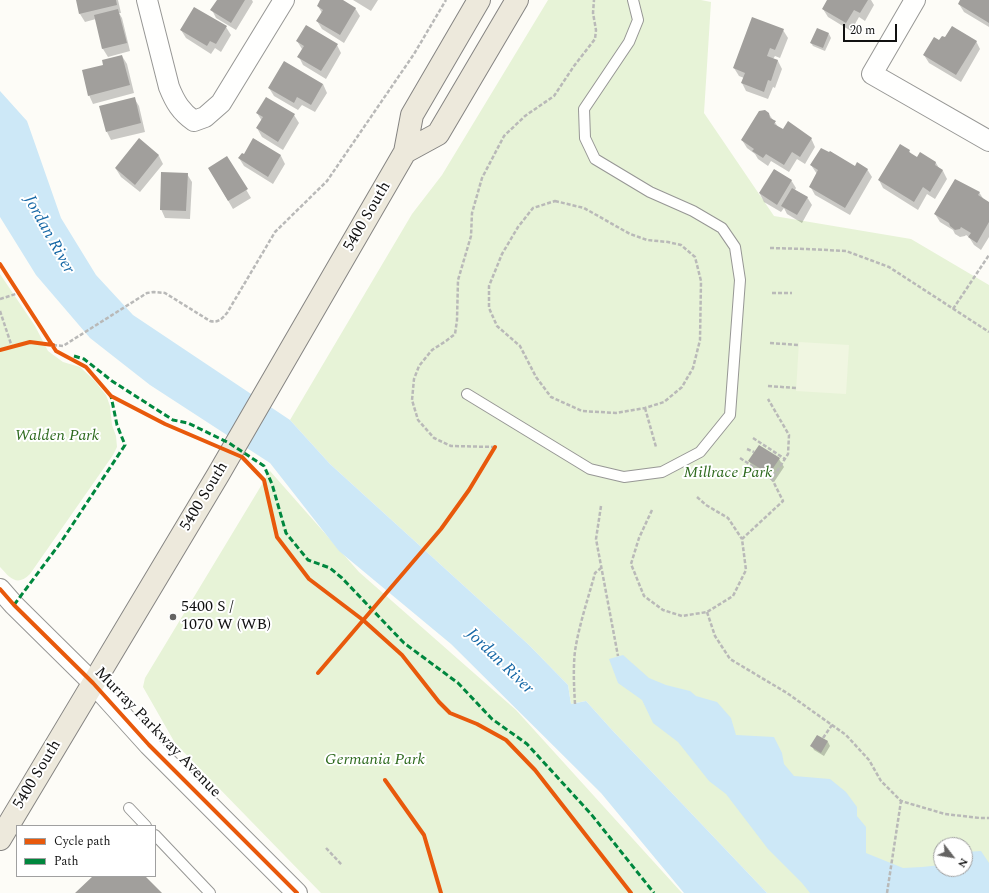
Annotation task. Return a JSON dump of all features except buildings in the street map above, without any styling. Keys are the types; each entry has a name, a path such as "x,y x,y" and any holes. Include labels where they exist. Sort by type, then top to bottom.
{"main road":[{"name":"5400 South","path":"0,839 218,476 405,152 412,116 479,0"},
{"path":"405,152 438,134 517,0"}],"street":[{"path":"147,0 173,98 185,115 194,121 204,117 221,103 284,0"},
{"path":"915,0 872,74 989,141"},
{"name":"Murray Parkway Avenue","path":"0,590 93,683 149,745 288,890"}],"lane":[{"path":"468,394 590,469 624,477 662,472 700,452 730,414 740,280 735,247 722,228 693,210 650,192 595,158 585,138 584,109 629,42 638,20 633,0"},
{"path":"129,808 145,825"},
{"path":"156,836 210,893"}],"path":[{"path":"45,344 63,346 148,294 154,292 165,293 210,321 218,321 222,319 227,314 275,232 327,181 414,54 446,0"},
{"path":"495,447 451,446 434,438 418,420 412,400 414,379 419,366 432,350 446,342 455,334 457,320 458,280 471,236 472,213 482,178 504,136 525,116 554,96 574,66 595,39 596,30 592,13 594,0"},
{"path":"555,201 584,208 630,234 647,240 681,245 696,257 700,281 700,340 693,368 682,387 664,402 645,408 616,413 582,411 551,396 536,377 520,346 497,326 489,308 489,286 502,254 518,227 533,208 555,201"},
{"path":"770,248 846,251 889,267 989,332"},
{"path":"953,309 989,255"},
{"path":"15,287 23,300"},
{"path":"772,292 792,293"},
{"path":"0,299 19,293"},
{"path":"0,311 12,347"},
{"path":"48,339 56,351"},
{"path":"770,343 799,345"},
{"path":"6,348 18,345"},
{"path":"768,386 796,388"},
{"path":"768,399 789,436 788,454 772,479"},
{"path":"645,408 656,447"},
{"path":"753,438 785,459"},
{"path":"491,453 495,447"},
{"path":"747,449 754,452"},
{"path":"740,458 772,479 783,501 742,539"},
{"path":"652,510 631,564 644,596 663,610 682,616 707,612 733,596 746,570 742,539 730,516 706,505 697,497"},
{"path":"601,506 596,539 618,656"},
{"path":"574,704 573,678 578,636 595,573 602,567"},
{"path":"707,612 715,636 730,658 787,693 846,735 869,760 881,781 901,801 945,814 989,818"},
{"path":"823,738 832,725"},
{"path":"887,893 901,801"},
{"path":"326,848 342,865"}],"green space":[{"name":"Millrace Park","path":"548,0 701,0 711,2 704,113 774,216 911,239 989,285 989,893 767,893 586,701 571,704 568,685 529,645 330,464 290,420 412,214 442,175"},
{"name":"Walden Park","path":"0,274 35,326 48,351 63,362 80,367 94,380 106,395 110,406 112,425 116,436 117,447 113,455 30,574 21,580 14,580 0,567"},
{"path":"799,342 849,345 846,394 796,391"},
{"name":"Germania Park","path":"270,471 359,572 516,710 682,893 321,893 175,743 143,687 145,678"}],"water":[{"name":"Jordan River","path":"0,91 27,121 61,218 96,275 133,315 290,420 330,464 529,645 568,685 571,704 586,701 767,893 684,893 601,793 451,644 339,551 270,463 150,385 90,338 36,275 0,217"},
{"path":"623,655 649,678 666,685 690,691 696,696 717,702 731,718 736,735 774,737 782,753 784,764 794,776 830,779 846,792 857,807 857,816 866,827 866,853 903,868 933,866 933,877 973,877 973,852 981,851 989,863 989,893 810,893 768,849 726,794 709,781 678,742 653,723 642,700 618,683 609,659"}],"marked path":[{"path":"74,356 84,359 112,381 173,420 188,423 229,443 264,466 272,484 286,533 308,560 330,568 342,578 404,643 458,683 492,719 527,744 591,814 654,893"},
{"path":"14,605 61,542 125,445 117,425 111,396"}],"cycle path":[{"path":"0,264 56,351 86,367 111,396 165,424 242,457 264,480 277,537 309,579 363,620 402,655 439,702 450,713 477,724 506,740 535,770 631,893"},
{"path":"0,350 30,342 53,345"},
{"path":"318,673 441,529 469,490 495,447"},
{"path":"0,589 14,605 93,683 149,745 297,893"},
{"path":"385,780 424,835 441,893"}],"place":[{"name":"5400 S / 1070 W (WB)","path":"173,617"}]}
